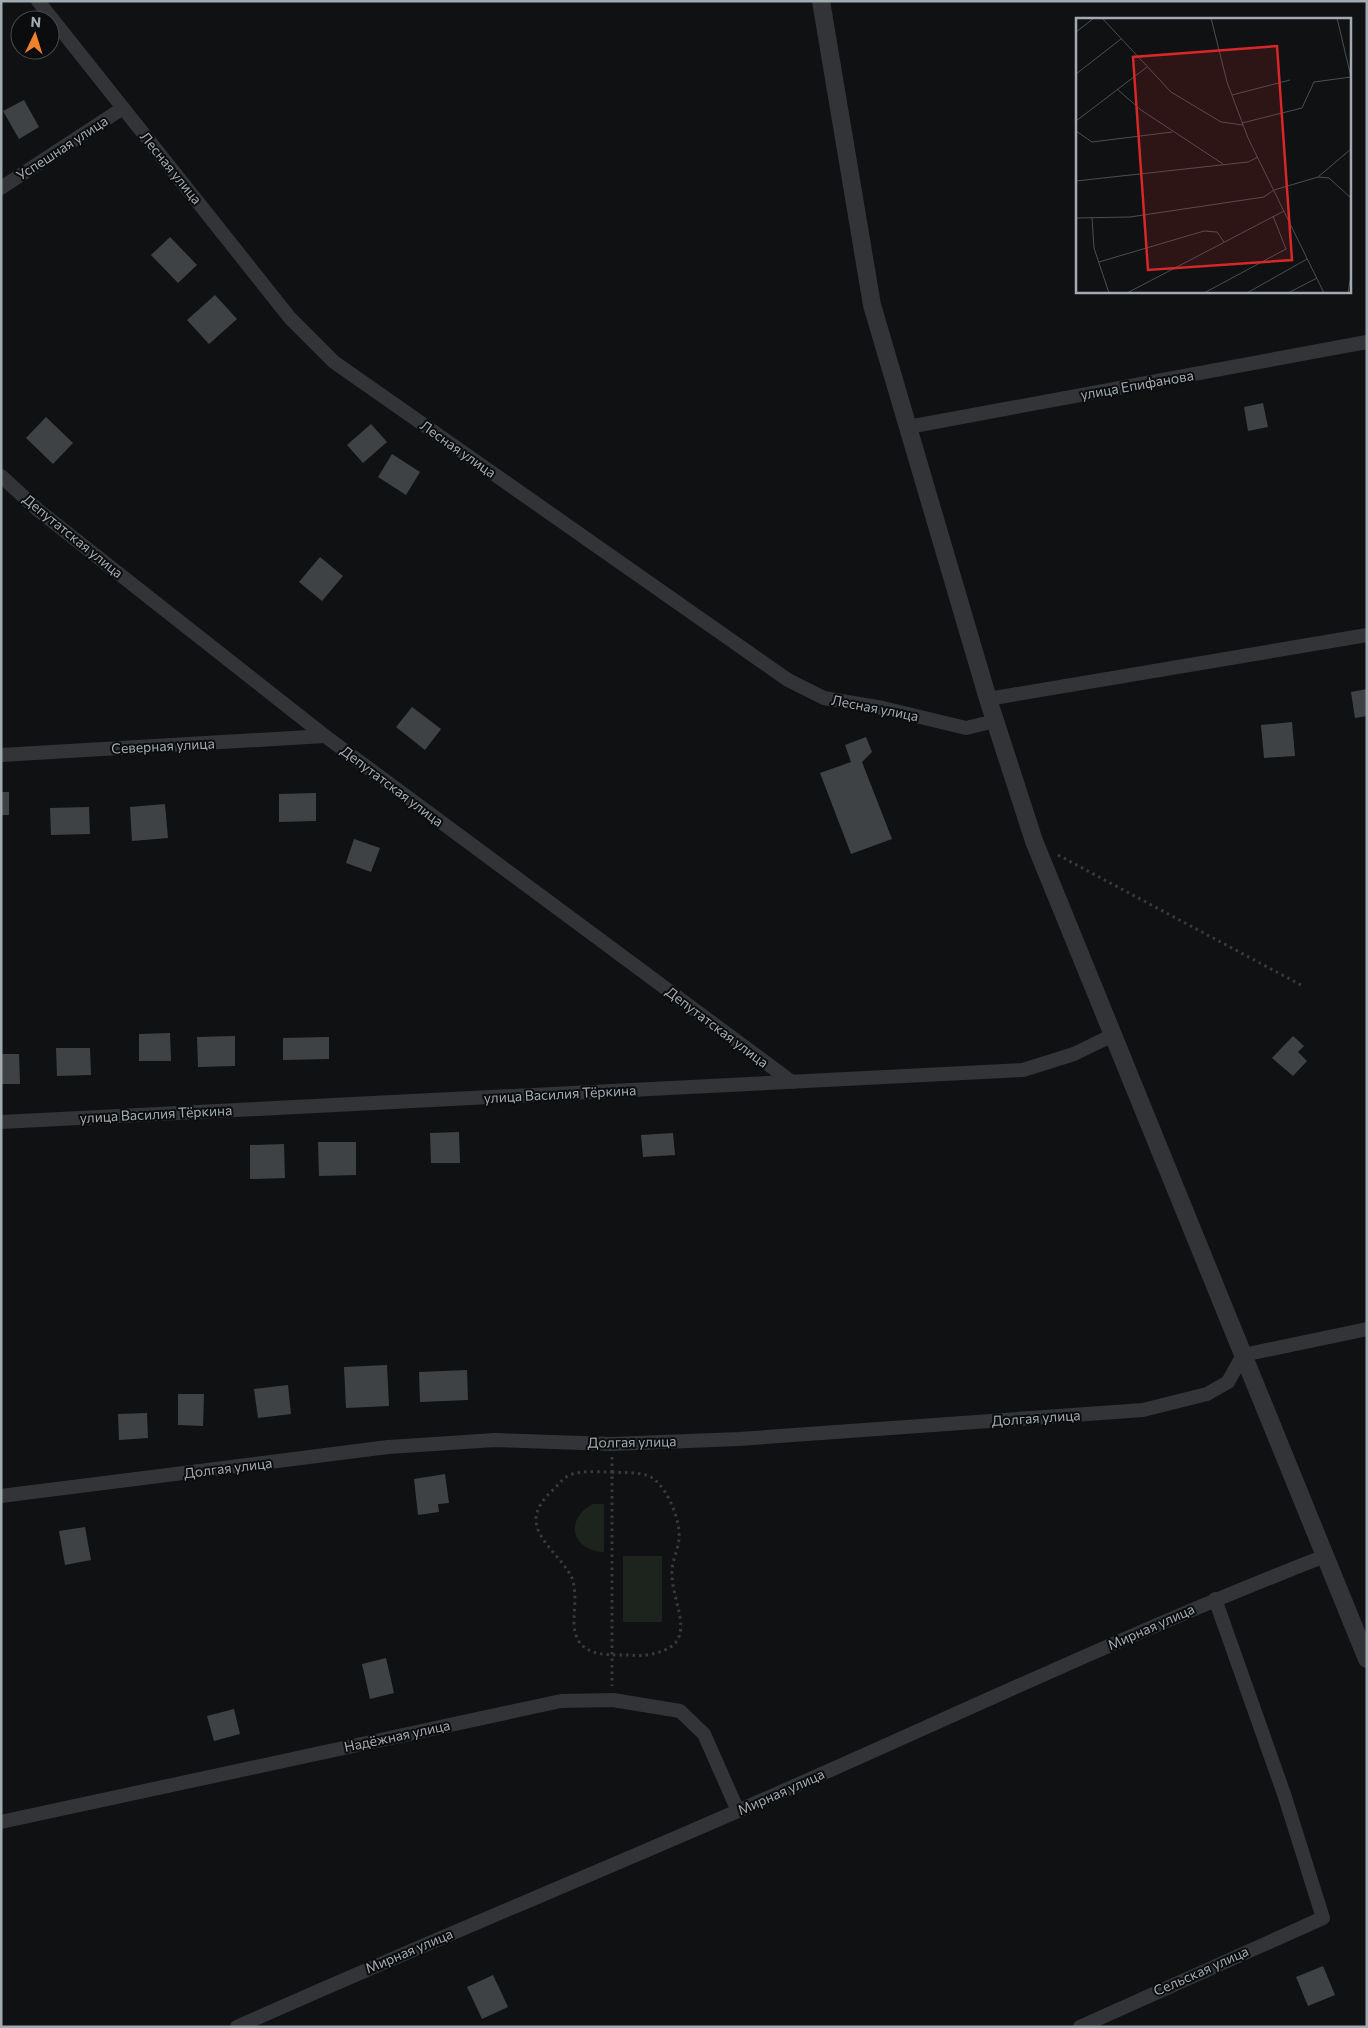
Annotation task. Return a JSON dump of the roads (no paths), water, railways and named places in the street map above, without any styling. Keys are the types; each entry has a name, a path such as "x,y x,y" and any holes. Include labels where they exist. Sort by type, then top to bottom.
{"street":[{"name":"Лесная улица","path":"38,1 290,318 334,362 788,680 824,698 883,708 966,728 995,721"},
{"path":"821,1 872,305 988,698 1034,841 1367,1659"},
{"name":"Успешная улица","path":"1,188 123,108"},
{"name":"улица Епифанова","path":"908,427 1367,342"},
{"name":"Депутатская улица","path":"1,476 38,510 325,736 792,1082"},
{"path":"988,698 1367,635"},
{"name":"Северная улица","path":"1,755 325,736"},
{"name":"улица Василия Тёркина","path":"1,1122 1024,1070 1074,1054 1113,1035"},
{"path":"1243,1355 1367,1329"},
{"name":"Долгая улица","path":"1,1496 388,1448 495,1440 612,1444 739,1439 1143,1410 1207,1394 1228,1382 1243,1355"},
{"name":"Мирная улица","path":"237,2027 349,1977 738,1811 1214,1599 1325,1556"},
{"name":"Сельская улица","path":"1080,2027 1323,1918 1284,1794 1214,1599"},
{"name":"Надёжная улица","path":"1,1822 561,1700 612,1700 680,1712 704,1734 738,1811"}]}
